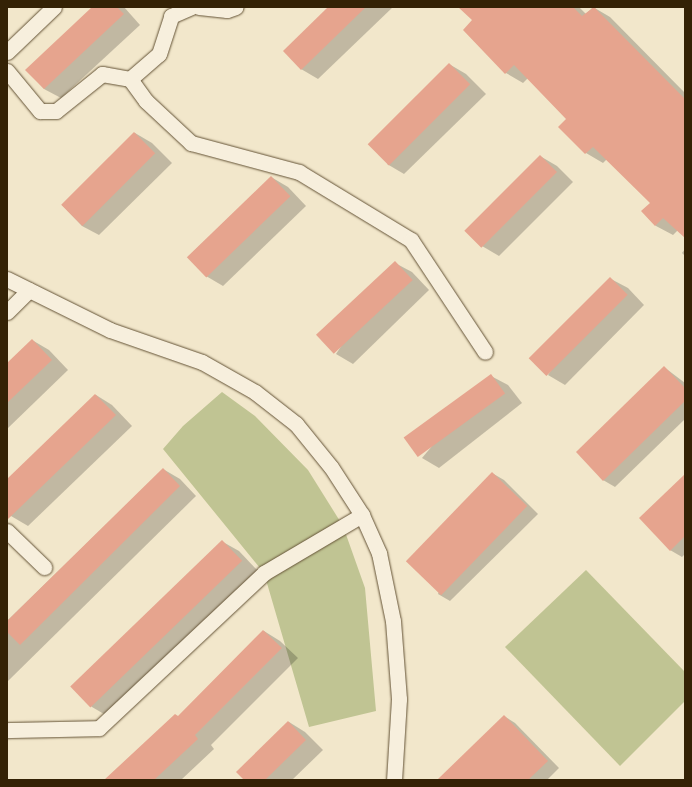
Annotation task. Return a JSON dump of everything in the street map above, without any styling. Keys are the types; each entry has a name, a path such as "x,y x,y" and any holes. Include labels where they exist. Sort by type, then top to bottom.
{"street":[{"path":"7,52 54,7"},
{"path":"130,79 159,54 171,16 191,7"},
{"path":"199,7 227,10 236,7"},
{"path":"7,71 40,111 56,111 102,74 130,79 146,101 191,143 299,172 411,240 485,352"},
{"path":"7,279 110,330 202,362 256,392 296,424 331,467 362,516 379,553 393,620 399,699 394,780"},
{"path":"7,312 29,290"},
{"path":"7,730 98,728 264,572 362,516"},
{"path":"7,531 44,567"}],"green space":[{"path":"222,392 255,416 308,470 343,526 365,588 376,711 309,727 264,573 163,449 183,426"},
{"path":"586,570 685,672 685,701 620,766 505,647"}],"building":[{"path":"92,7 117,7 124,14 44,89 25,70"},
{"path":"328,7 366,7 301,70 283,51"},
{"path":"458,7 573,7 582,16 594,7 685,99 685,238 663,218 655,226 641,211 650,203 593,147 585,154 558,127 566,119 514,65 505,74 463,30 472,20"},
{"path":"449,63 470,84 389,166 368,144"},
{"path":"134,132 155,153 82,226 61,205"},
{"path":"540,155 557,172 481,248 464,231"},
{"path":"271,176 290,196 206,277 187,257"},
{"path":"395,261 413,280 334,354 316,335"},
{"path":"610,277 628,295 546,376 529,358"},
{"path":"32,339 52,360 7,403 7,363"},
{"path":"664,366 685,388 685,401 603,481 576,452"},
{"path":"491,374 505,393 418,457 404,437"},
{"path":"95,394 116,415 7,520 7,479"},
{"path":"163,468 180,486 20,645 7,632 7,621"},
{"path":"492,472 527,506 441,595 406,561"},
{"path":"685,474 685,536 670,551 639,518"},
{"path":"222,540 242,561 90,707 70,687"},
{"path":"263,630 282,648 195,735 198,739 154,780 104,780 175,714 178,716"},
{"path":"504,715 548,761 528,780 437,780"},
{"path":"288,721 306,740 265,780 244,780 236,772"}]}
